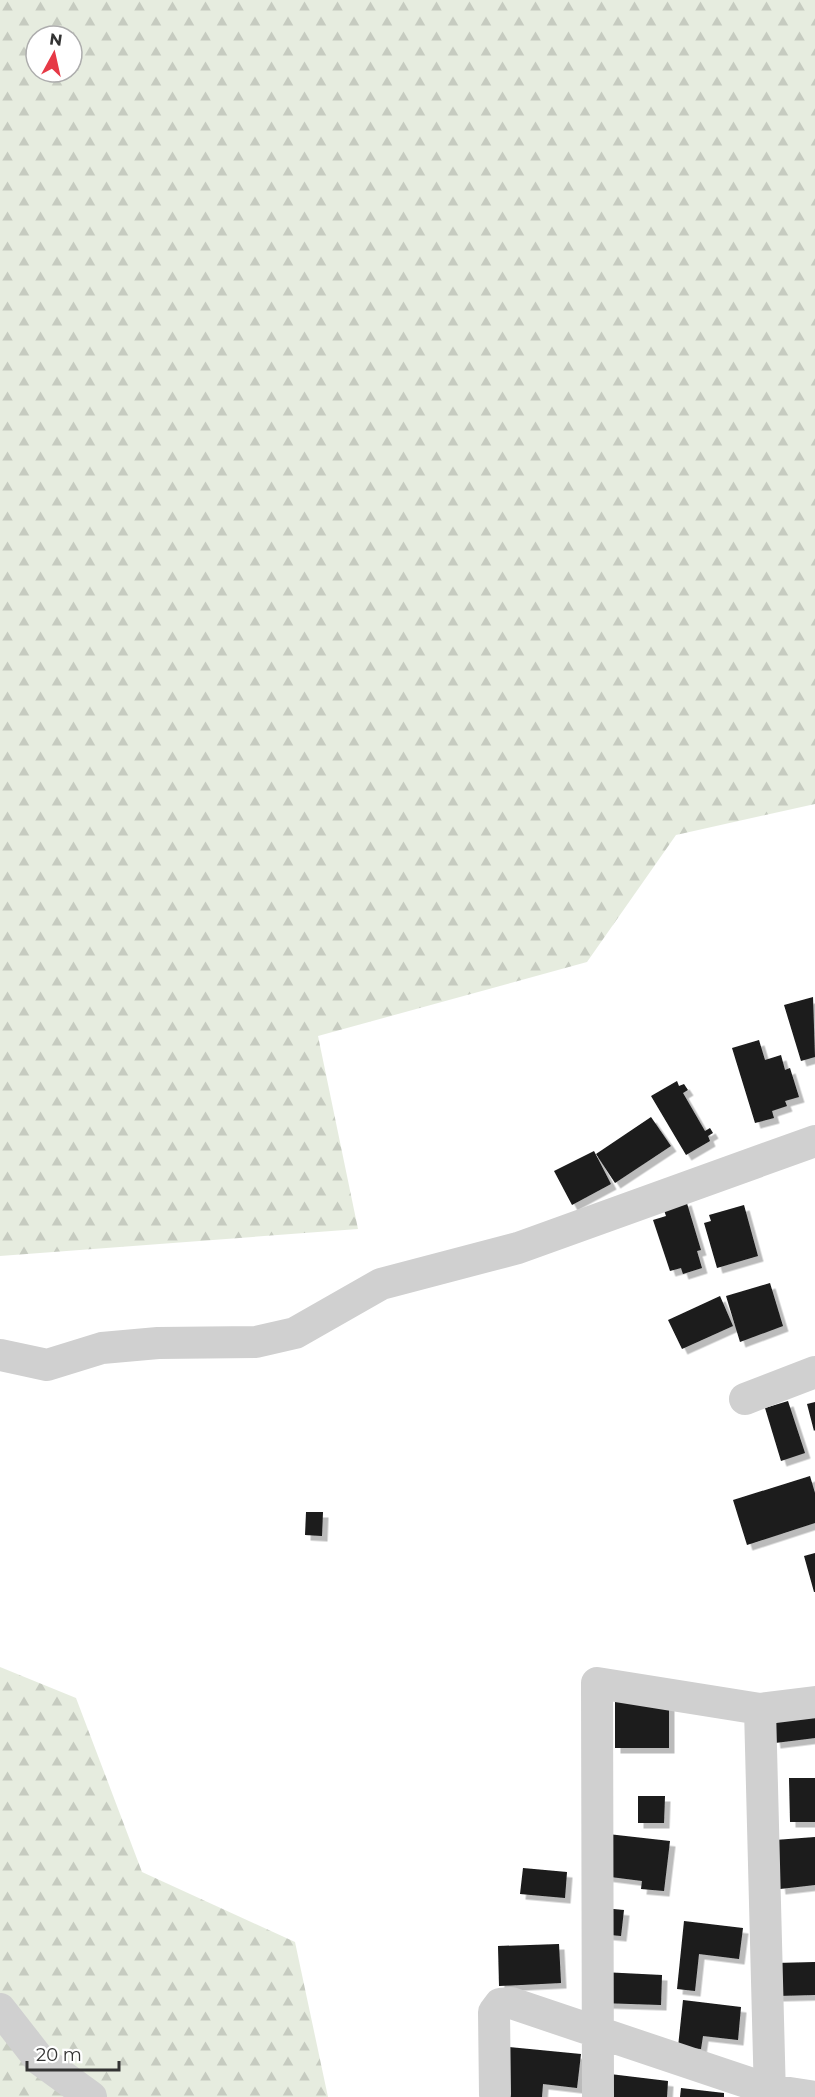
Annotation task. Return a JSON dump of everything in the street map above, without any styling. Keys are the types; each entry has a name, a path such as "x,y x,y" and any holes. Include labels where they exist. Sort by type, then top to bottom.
{"street":[{"path":"0,1355 47,1365 102,1348 158,1342 256,1342 295,1332 381,1284 518,1248 815,1141"},
{"path":"746,1399 815,1372"},
{"path":"598,2097 597,1683 760,1709 815,1702"},
{"path":"760,1709 770,2093"},
{"path":"495,2094 494,2012 500,2004 511,2003 770,2093 815,2097"},
{"path":"0,2009 39,2059 91,2097"}],"green space":[{"path":"0,0 815,0 815,804 676,835 587,962 318,1036 358,1229 0,1256"},
{"path":"0,1667 76,1698 142,1872 295,1942 328,2097 0,2097"}],"building":[{"path":"813,997 815,1057 801,1061 784,1005"},
{"path":"759,1040 765,1060 781,1055 785,1070 790,1068 799,1097 785,1101 787,1106 772,1111 774,1118 755,1123 732,1048"},
{"path":"677,1081 679,1086 684,1084 688,1090 683,1093 705,1131 710,1128 713,1133 708,1136 710,1141 686,1155 651,1096"},
{"path":"651,1117 671,1146 615,1183 596,1154"},
{"path":"594,1151 611,1184 572,1205 554,1171"},
{"path":"686,1200 701,1250 697,1251 702,1268 683,1274 681,1268 670,1271 653,1220 666,1216 663,1207"},
{"path":"744,1205 758,1256 717,1268 704,1223 711,1221 709,1215"},
{"path":"770,1283 783,1326 740,1342 726,1296"},
{"path":"720,1296 733,1326 682,1349 668,1320"},
{"path":"788,1401 805,1453 781,1461 765,1408"},
{"path":"815,1402 815,1430 814,1431 807,1404"},
{"path":"810,1476 815,1493 815,1523 747,1545 733,1500"},
{"path":"306,1512 323,1512 322,1536 305,1535"},
{"path":"815,1553 815,1592 814,1592 804,1556"},
{"path":"615,1696 669,1696 669,1748 615,1748"},
{"path":"815,1709 815,1738 775,1743 771,1714"},
{"path":"789,1778 815,1778 815,1822 790,1822"},
{"path":"638,1796 665,1796 664,1823 638,1823"},
{"path":"608,1834 670,1841 664,1891 641,1889 642,1881 603,1876"},
{"path":"815,1837 815,1885 780,1889 775,1840"},
{"path":"523,1868 567,1872 565,1898 520,1894"},
{"path":"603,1908 624,1910 621,1936 600,1934"},
{"path":"684,1921 743,1928 739,1959 699,1954 695,1991 677,1989"},
{"path":"559,1944 561,1983 499,1986 498,1946"},
{"path":"815,1962 815,1995 776,1996 775,1963"},
{"path":"602,1972 662,1975 661,2005 601,2003"},
{"path":"683,2000 741,2007 738,2040 703,2036 701,2049 678,2047"},
{"path":"509,2047 581,2054 577,2088 543,2084 542,2097 504,2097"},
{"path":"610,2074 668,2081 667,2097 608,2097"},
{"path":"681,2088 724,2093 724,2097 680,2097"}]}
